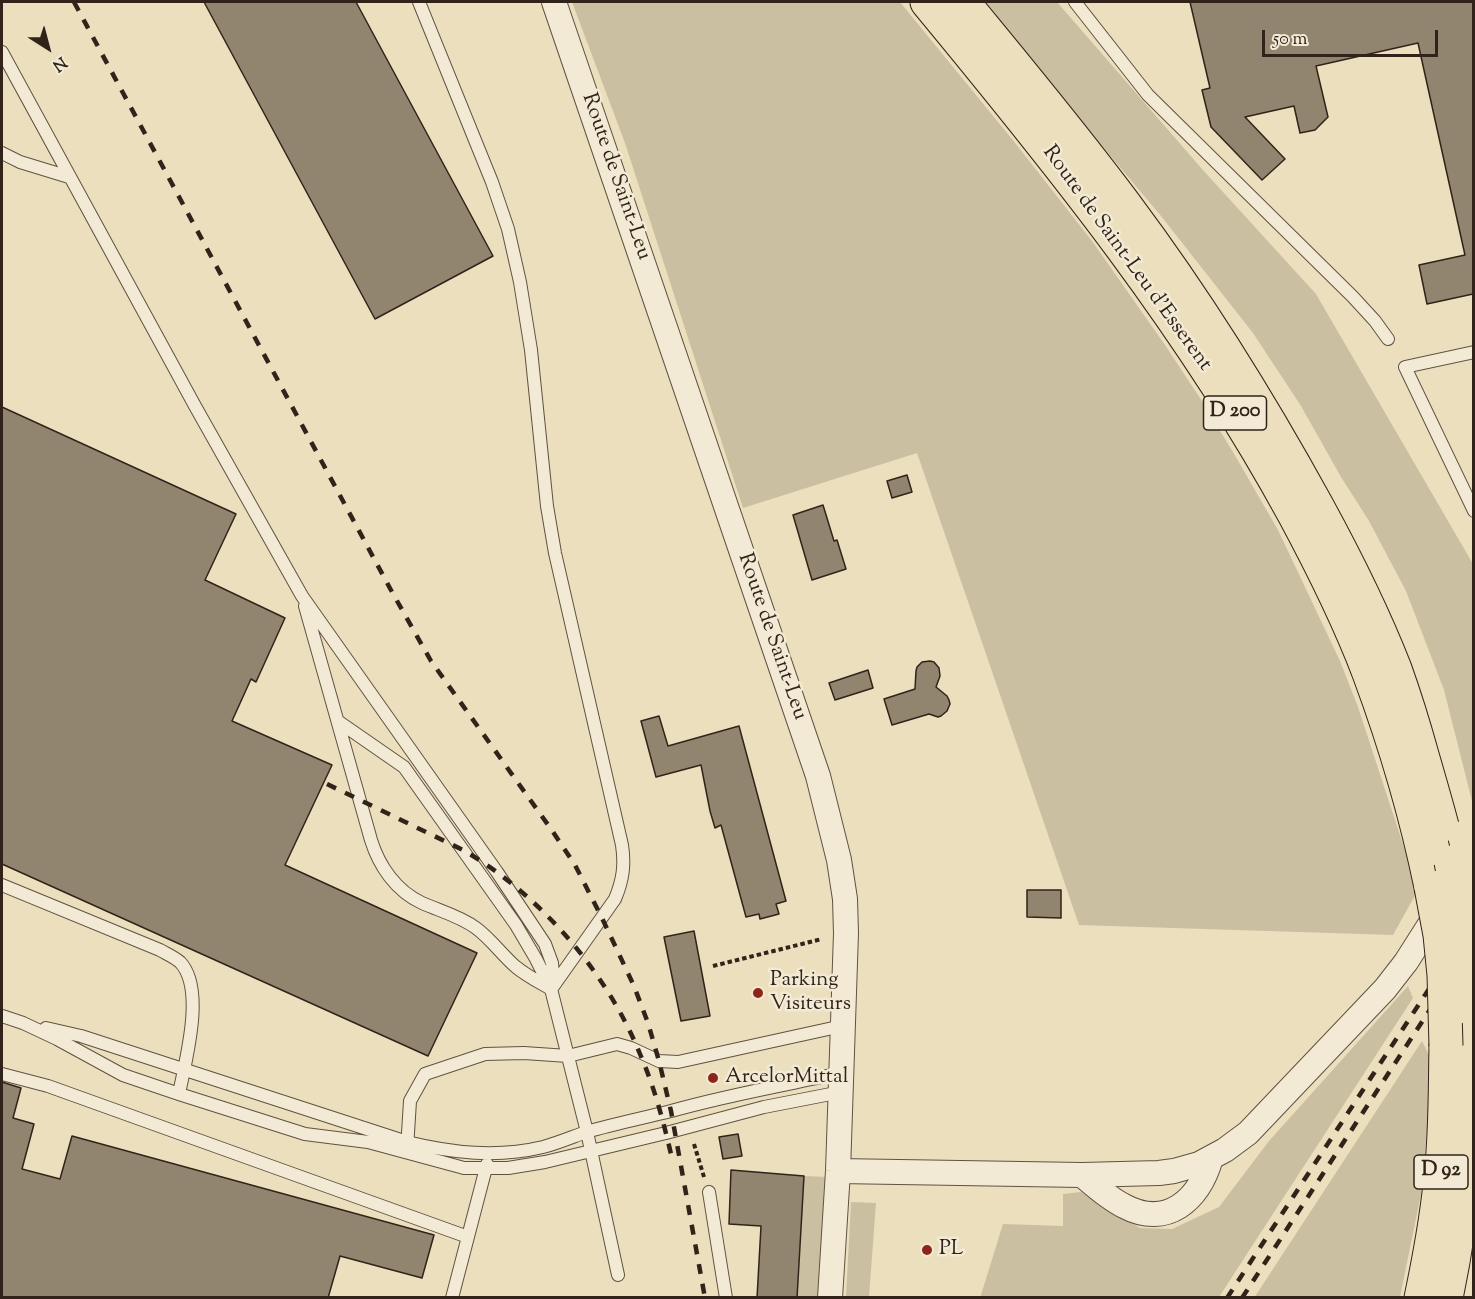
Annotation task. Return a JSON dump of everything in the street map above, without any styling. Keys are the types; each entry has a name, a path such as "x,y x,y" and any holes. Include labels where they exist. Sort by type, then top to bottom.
{"main road":[{"name":"Route de Saint-Leu d'Esserent","path":"927,2 1076,185 1128,255 1221,390 1267,465 1318,560 1368,671 1407,787 1425,858 1459,864"},
{"name":"Route de Saint-Leu d'Esserent","path":"963,2 1125,204 1200,311 1302,477 1367,604 1395,670 1437,806 1459,864 1441,945 1446,1046 1444,1120 1440,1183 1421,1298"},
{"name":"D 200","path":"1446,1298 1464,1193 1470,1110 1469,1008 1459,864"}],"street":[{"name":"Route de Saint-Leu","path":"554,2 809,750 841,868 846,933 838,1171 830,1298"},
{"path":"838,1171 1082,1175 1159,1173 1186,1168 1211,1158 1237,1142 1257,1125 1385,989 1406,962 1459,864"},
{"path":"1082,1175 1123,1206 1135,1211 1159,1214 1183,1205 1193,1195 1207,1173 1211,1158"}],"lane":[{"path":"419,2 495,191 515,255 531,350 547,506 553,542 624,860 624,872 615,899 551,989"},
{"path":"1075,2 1148,95 1353,297 1388,339"},
{"path":"2,52 195,406 302,596 498,872 541,939 552,963 551,989"},
{"path":"2,153 20,162 69,177"},
{"path":"1473,352 1405,367 1473,511"},
{"path":"302,596 375,852 385,871 401,889 420,902 459,918 478,929 516,967 551,989"},
{"path":"339,722 404,767 516,925 536,958 551,989 587,1132 618,1275"},
{"path":"2,885 160,950 179,962 191,986 193,1010 179,1094"},
{"path":"2,1016 57,1039 123,1075 305,1134 449,1151 489,1154 534,1149 587,1132 716,1100 841,1082"},
{"path":"22,1023 81,1036 184,1069 464,1168 517,1167 591,1151 764,1107 841,1082"},
{"path":"407,1147 410,1101 425,1074 485,1054 524,1053 568,1056 617,1044 631,1047 659,1061 678,1062 842,1026"},
{"path":"2,1074 48,1086 468,1238"},
{"path":"452,1298 489,1154"},
{"path":"709,1192 726,1298"}],"path":[{"path":"713,966 846,933"},
{"path":"688,1126 709,1192"}],"shaded area":[{"path":"572,2 900,2 1092,241 1200,398 1278,530 1340,661 1358,707 1418,890 1393,935 1079,925 917,453 743,508 625,143"},
{"path":"981,2 1057,2 1202,169 1316,294 1473,564 1473,802 1444,690 1406,591 1369,521 1301,406 1253,333 1161,216"},
{"path":"1408,986 1413,998 1219,1297 980,1298 1003,1224 1063,1226 1063,1194 1081,1192 1140,1228 1172,1229 1219,1207 1269,1141"},
{"path":"1422,1041 1433,1063 1421,1194 1400,1297 1254,1298"},
{"path":"804,1176 828,1177 820,1297 797,1298"},
{"path":"851,1202 876,1203 869,1297 846,1297"}],"building":[{"path":"204,2 356,2 493,256 375,319"},
{"path":"1190,2 1473,2 1473,294 1427,304 1419,265 1465,255 1418,43 1316,66 1328,117 1315,130 1300,133 1294,106 1245,117 1285,159 1262,180 1211,127 1202,90 1210,88"},
{"path":"2,407 236,514 205,580 285,618 256,682 251,679 232,721 332,765 285,865 477,953 428,1056 2,864"},
{"path":"907,475 912,492 892,498 887,481"},
{"path":"823,505 834,541 837,540 846,569 812,580 793,515"},
{"path":"930,661 939,668 940,676 936,687 949,700 947,711 938,717 929,714 892,725 884,699 915,689 917,667 922,662"},
{"path":"868,670 873,688 835,700 829,683"},
{"path":"659,716 668,746 739,726 786,901 776,904 779,914 760,919 759,914 746,917 721,825 715,828 701,765 656,777 641,721"},
{"path":"1027,890 1061,890 1061,918 1027,917"},
{"path":"694,931 710,1016 681,1021 664,937"},
{"path":"2,1082 21,1088 13,1118 34,1124 22,1169 60,1179 72,1136 434,1235 422,1278 340,1256 328,1298 2,1298"},
{"path":"738,1134 742,1156 723,1159 719,1137"},
{"path":"731,1170 804,1176 797,1298 757,1298 761,1226 729,1224"}],"railway":[{"path":"74,2 431,661 575,865 602,918 634,986 659,1061 671,1111 705,1298"},
{"path":"327,784 463,850 491,868 544,912 590,965 626,1023 650,1078 671,1154"},
{"path":"1227,1298 1474,920"},
{"path":"1242,1298 1474,942"}],"place":[{"name":"Parking Visiteurs","path":"758,993"},
{"name":"ArcelorMittal","path":"713,1078"},
{"name":"PL","path":"927,1250"}]}
